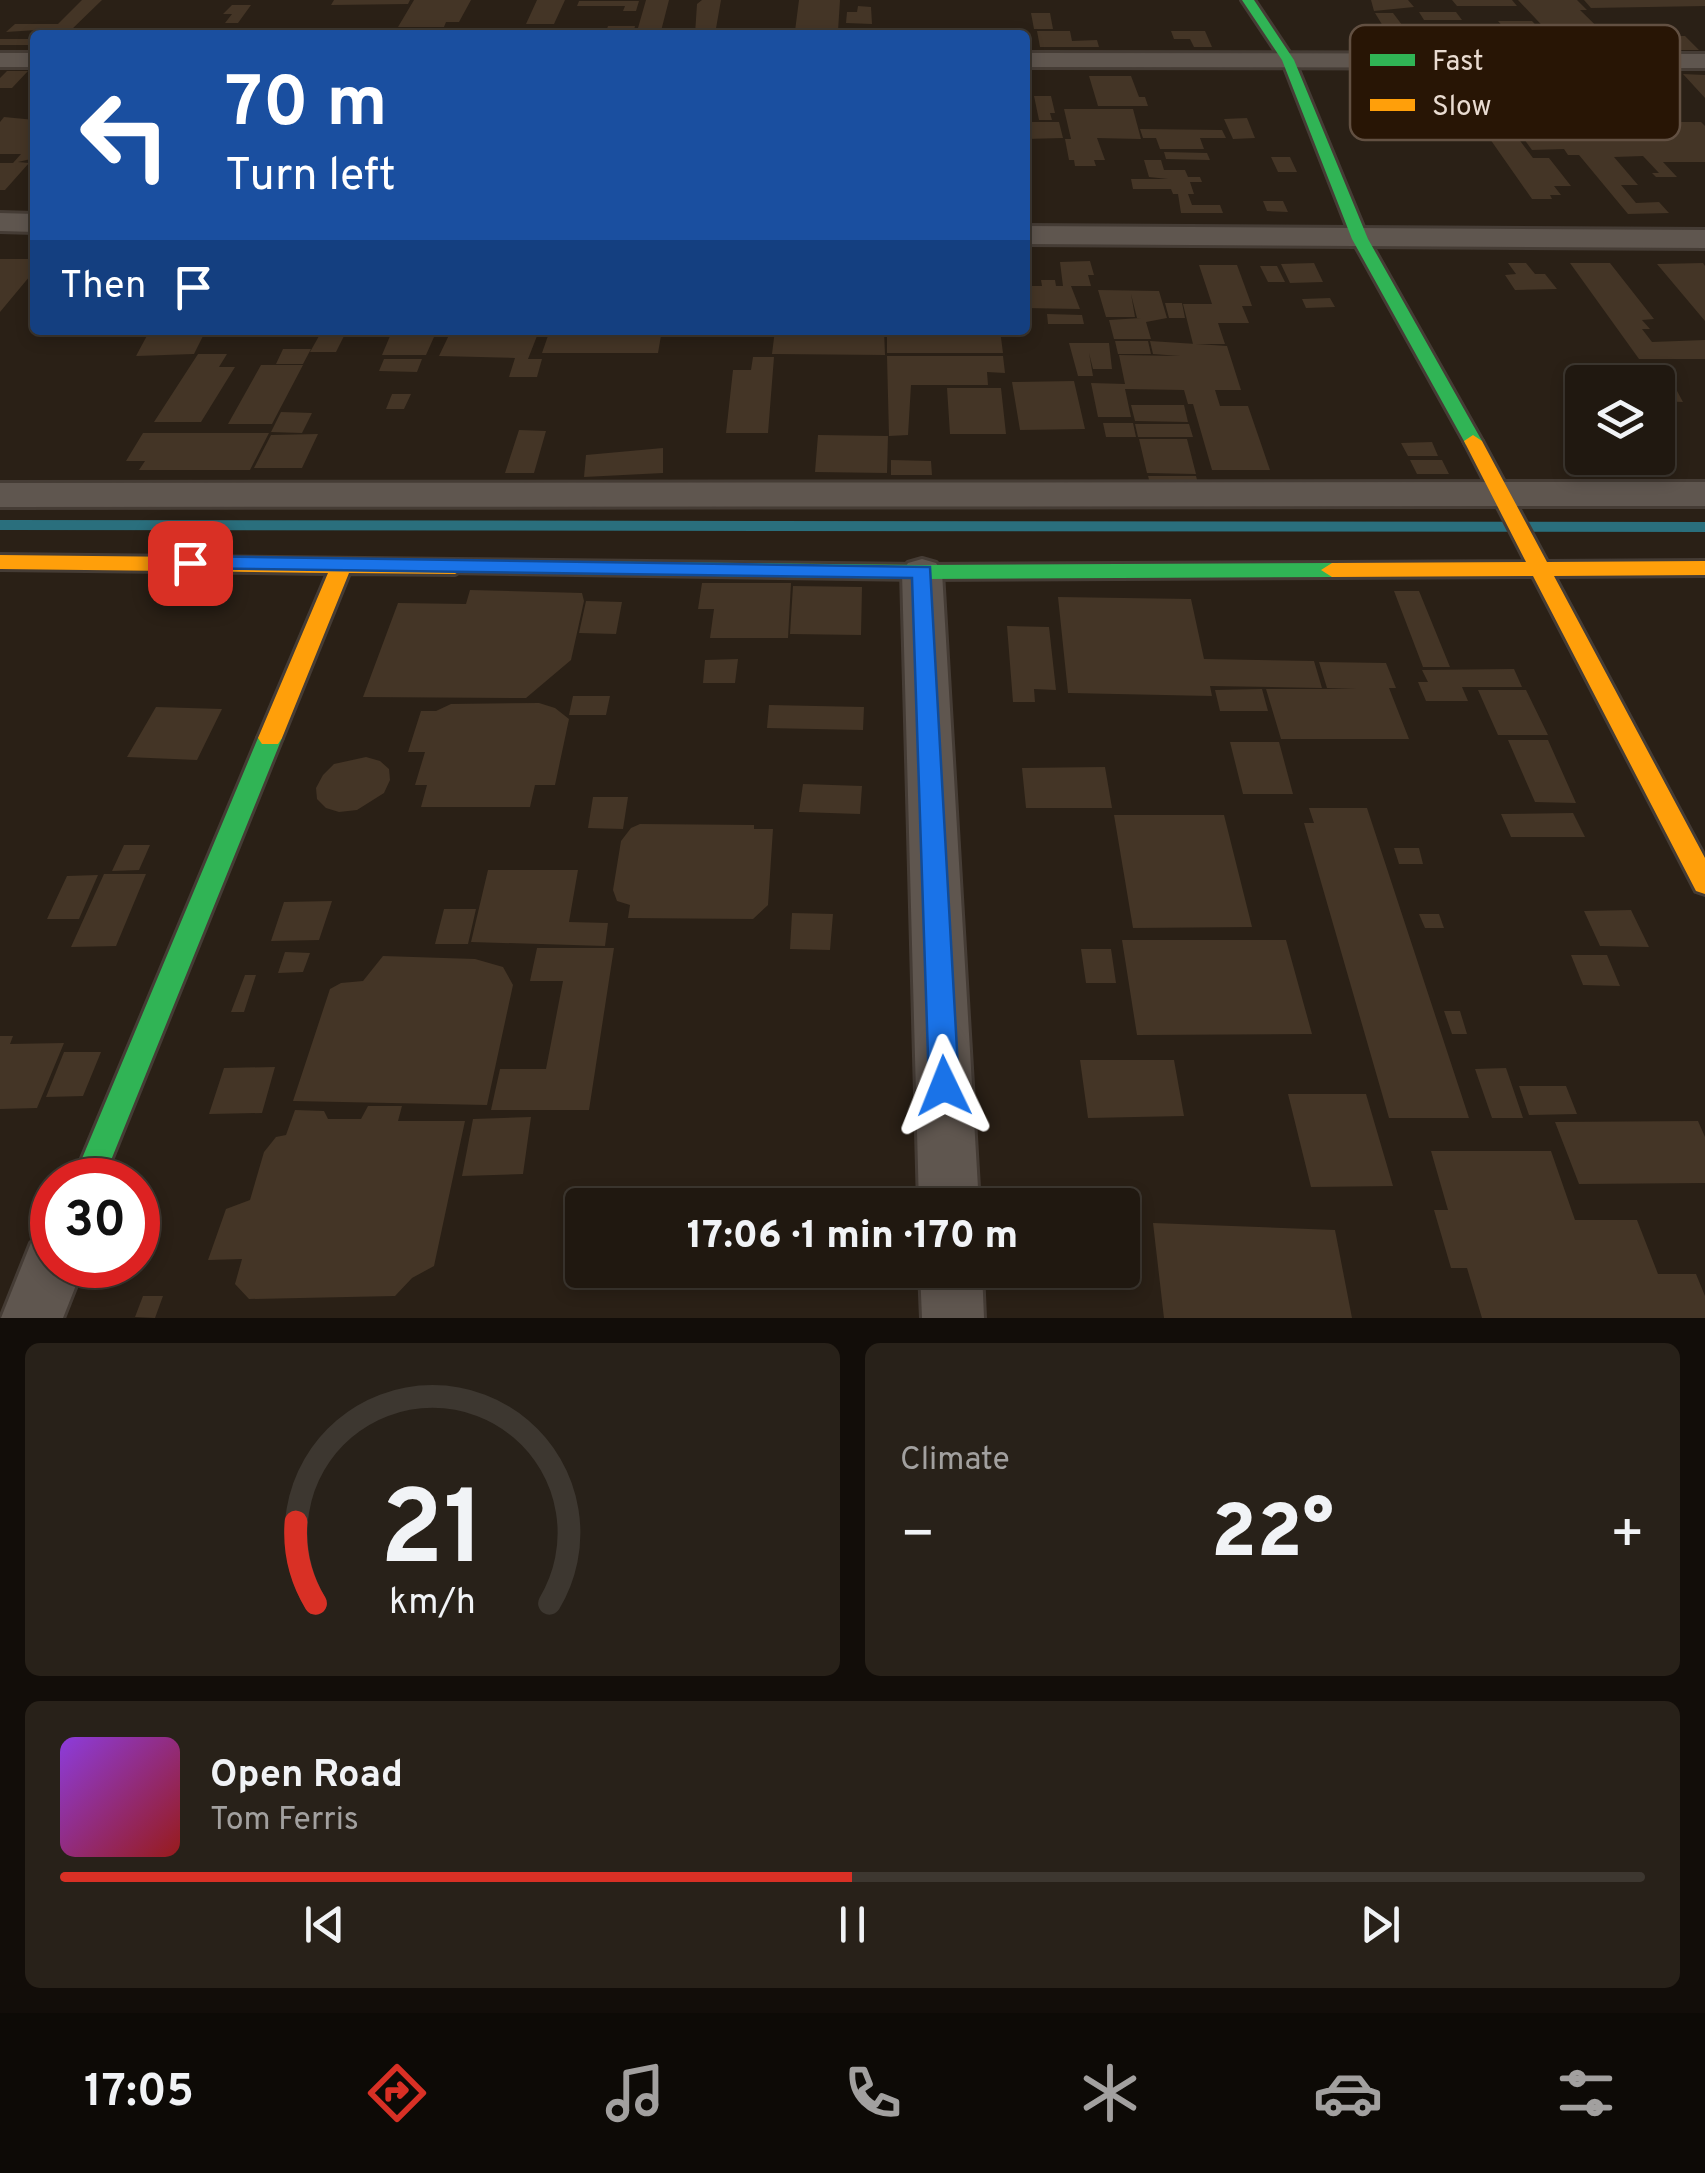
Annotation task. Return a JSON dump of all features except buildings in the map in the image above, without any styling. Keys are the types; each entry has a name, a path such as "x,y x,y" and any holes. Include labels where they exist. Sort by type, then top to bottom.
{"street":[{"path":"1248,0 1288,60 1360,239 1507,502 1705,884"},
{"path":"0,60 30,60"},
{"path":"1030,60 1350,60"},
{"path":"1680,61 1705,61"},
{"path":"0,222 30,223"},
{"path":"1030,234 1705,239"},
{"path":"0,494 1507,502 1705,494"},
{"path":"0,562 922,572 1537,560 1705,568"},
{"path":"97,1158 342,563"},
{"path":"922,572 948,1188"},
{"path":"32,1318 44,1288"},
{"path":"953,1288 954,1318"}],"waterway":[{"path":"0,525 1705,527"}],"traffic: fast":[{"path":"1248,0 1288,60 1360,239 1473,441"},
{"path":"455,567 922,572 1332,570"},
{"path":"97,1158 270,738"}],"traffic: slow":[{"path":"1473,441 1705,883"},
{"path":"0,562 455,567"},
{"path":"270,738 342,563"},
{"path":"1332,570 1705,568"}],"route":[{"path":"190,563 922,572 944,1086"}]}
